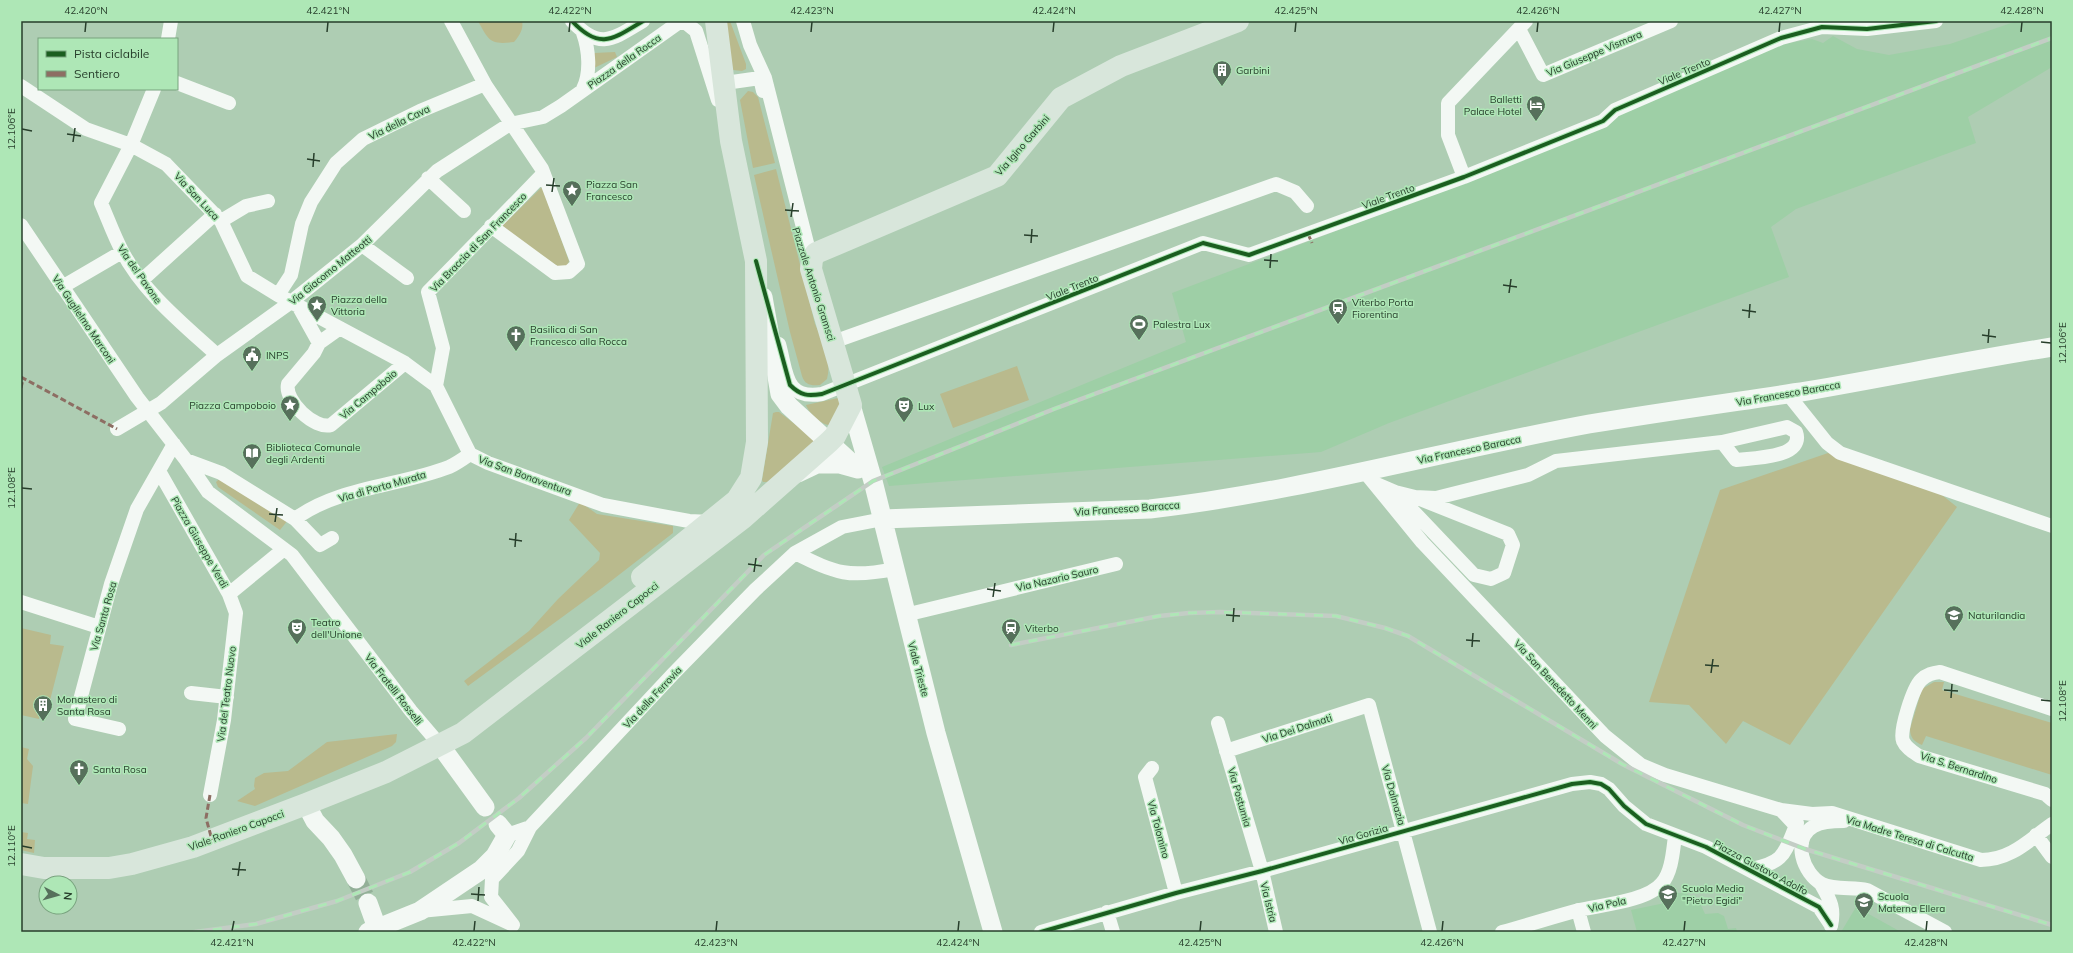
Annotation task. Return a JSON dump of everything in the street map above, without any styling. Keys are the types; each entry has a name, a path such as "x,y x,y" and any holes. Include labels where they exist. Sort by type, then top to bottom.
{"main road":[{"path":"716,21 725,83 731,141 756,261 780,394 789,406 857,468 872,479"},
{"name":"Via Igino Garbini","path":"814,261 998,176 1061,98 1121,66 1238,21"},
{"name":"Viale Raniero Capocci","path":"440,745 457,723 737,500 751,478 757,442 756,261"},
{"name":"Piazzale Antonio Gramsci","path":"814,261 835,351 848,395"},
{"name":"Via Francesco Baracca","path":"883,520 1150,509 1185,505 1276,489 1368,477 1588,425 1787,393 2052,347"},
{"path":"789,477 835,436 848,395"},
{"name":"Viale Trieste","path":"848,395 883,520 905,615 936,733 993,932"},
{"path":"789,477 817,464 840,464 857,468"},
{"name":"Viale Raniero Capocci","path":"21,864 44,868 83,869 132,864 193,847 386,772 440,745 463,733 596,631 743,518 789,477"},
{"path":"440,745 485,807"},
{"path":"306,804 315,821 344,855 356,879"},
{"name":"Via della Ferrovia","path":"375,931 396,920 420,911 481,870 495,856 503,830"},
{"path":"368,903 375,931"}],"street":[{"path":"168,38 171,21"},
{"path":"451,21 485,84 543,174 578,264 569,272 556,273 488,230"},
{"path":"572,21 583,33 600,39 614,39 644,21"},
{"name":"Piazzale Antonio Gramsci","path":"743,21 750,45 765,78 808,247 814,261"},
{"name":"Via Giuseppe Vismara","path":"1522,25 1543,75 1671,21"},
{"name":"Viale Trento","path":"848,395 1203,243 1249,255 1464,177 1604,122 1615,110 1781,38 1822,27 1867,29 1936,21"},
{"name":"Piazza della Rocca","path":"510,124 543,117 678,23 686,23 696,31 731,141"},
{"path":"1464,177 1448,135 1448,103 1522,25"},
{"name":"Piazza della Rocca","path":"583,33 588,72 583,90"},
{"name":"Piazzale Antonio Gramsci","path":"725,83 760,78 800,248 814,261"},
{"path":"178,83 228,103"},
{"name":"Via della Cava","path":"278,294 291,275 302,224 311,202 336,162 363,139 420,111 485,84"},
{"name":"Via San Luca","path":"21,86 86,129 131,145 166,164 218,217 247,276 278,294"},
{"name":"Via del Pavone","path":"154,90 131,145 101,203 122,252 142,280 167,310 216,355"},
{"name":"Via Giacomo Matteotti","path":"117,429 166,399 216,355 295,304 362,245 436,170 510,124"},
{"name":"Via Braccia di San Francesco","path":"436,386 443,348 428,292 543,174"},
{"path":"428,178 464,211"},
{"path":"822,394 832,384 835,351 1276,184 1295,192 1307,206"},
{"path":"142,280 218,217 246,206 268,201"},
{"name":"Via Guglielmo Marconi","path":"21,225 147,412"},
{"path":"362,245 407,278"},
{"path":"62,287 122,252"},
{"path":"756,261 790,385 798,393 808,396 822,394 848,395"},
{"path":"278,294 343,330"},
{"path":"295,304 319,343 343,330"},
{"name":"Via San Bonaventura","path":"343,330 405,363 436,386 470,454 488,463 603,505 689,521 711,522"},
{"name":"Via Campoboio","path":"319,343 314,353 288,384 287,388 292,401 314,424 325,427 331,425 405,363"},
{"path":"1787,393 1827,443 1840,453 2052,526"},
{"path":"147,412 174,444 208,492 288,552"},
{"path":"1414,497 1436,498 1528,475 1556,461 1722,442 1787,427 1796,432 1798,438 1794,447 1786,453 1736,460 1722,442"},
{"name":"Via Santa Rosa","path":"119,729 75,719 111,584 137,509 174,444"},
{"name":"Via di Porta Murata","path":"295,519 306,510 353,493 450,467 470,454"},
{"path":"186,460 221,473 295,519 320,545 332,538"},
{"name":"Piazza Giuseppe Verdi","path":"158,473 229,594 288,552"},
{"path":"1368,477 1395,492 1414,497 1508,534 1512,545 1504,573 1491,579 1474,576 1395,492"},
{"name":"Via San Benedetto Menni","path":"1368,477 1422,542 1605,736 1629,757 1641,765 1665,775 1782,810"},
{"name":"Via della Ferrovia","path":"503,830 530,827 673,674 755,590 795,553 842,526 883,520"},
{"name":"Via Fratelli Rosselli","path":"288,552 411,711 440,745"},
{"path":"795,553 824,568 845,574 868,574 895,569"},
{"name":"Via Nazario Sauro","path":"905,615 1116,564"},
{"name":"Via del Teatro Nuovo","path":"210,795 224,720 236,613 229,594"},
{"path":"21,602 99,627"},
{"name":"Via S. Bernardino","path":"2052,708 1940,672 1929,674 1920,681 1914,689 1902,732 1903,741 1909,749 1919,756 2045,794 2052,800"},
{"path":"191,693 227,697"},
{"name":"Via Dei Dalmati","path":"1226,751 1369,705"},
{"name":"Via Dalmazia","path":"1369,705 1430,932"},
{"name":"Via Postumia","path":"1218,723 1262,871"},
{"name":"Via Tolomino","path":"1152,768 1145,777 1176,893"},
{"name":"Via Gorizia","path":"1041,932 1107,912 1262,871 1572,784 1590,782 1601,784 1609,789 1624,806 1646,824 1675,836"},
{"path":"1782,810 1796,826 1803,817 1815,818 1802,843"},
{"name":"Via Madre Teresa di Calcutta","path":"1782,810 1815,818 1832,813 1981,860 1994,860 2009,855 2052,824"},
{"name":"Piazza Gustavo Adolfo","path":"1796,826 1802,843 1801,854 1809,874 1821,884 1832,905 1834,914 1830,928"},
{"name":"Piazza Gustavo Adolfo","path":"1751,869 1766,866 1779,859 1787,851 1796,826"},
{"path":"516,928 491,897 492,879 518,851 530,827"},
{"path":"2036,835 2052,857"},
{"name":"Piazza Gustavo Adolfo","path":"1675,836 1706,847 1751,869 1819,907 1830,928"},
{"name":"Via Pola","path":"1502,932 1578,910 1625,900 1657,889 1664,882 1668,871 1675,836"},
{"name":"Via Istria","path":"1262,871 1276,932"},
{"path":"1821,884 1829,887 1854,887 1868,890 1945,932"},
{"path":"420,911 472,906 516,928"},
{"path":"1578,910 1584,932"},
{"path":"1107,912 1113,932"}],"shaded area":[{"path":"478,21 522,21 522,30 514,42 495,42 488,37"},
{"path":"723,21 730,21 746,64 746,69 742,71 733,70"},
{"path":"2017,21 2052,21 2052,67 1968,117 1976,143 1796,209 1771,227 1789,277 1389,423 1321,452 889,486 882,467 1186,342 1172,293 1434,194 1778,45 1812,39 1823,43 1833,36 1857,49 1889,55 1950,44"},
{"path":"615,52 617,57 594,68 594,53"},
{"path":"748,91 753,92 758,97 775,163 753,168 740,100"},
{"path":"776,169 815,324 824,344 828,358 827,379 820,385 807,383 802,376 790,332 754,175"},
{"path":"542,187 569,261 567,266 557,266 501,227"},
{"path":"1017,366 1029,400 953,428 940,394"},
{"path":"838,398 840,399 839,406 829,425 822,423 815,418 806,405"},
{"path":"779,412 816,440 817,445 767,482 763,482 762,480 773,413"},
{"path":"1828,453 1932,487 1957,507 1790,745 1743,721 1726,744 1689,705 1649,702 1720,490"},
{"path":"219,479 288,520 280,530 218,487 216,482"},
{"path":"580,502 597,514 673,526 673,533 602,588 468,686 464,681 529,631 558,599 599,560 600,553 569,520"},
{"path":"21,628 51,635 50,644 64,646 47,712 41,711 39,719 21,715"},
{"path":"1934,682 1944,682 1942,690 2052,723 2052,775 1926,736 1922,745 1913,739 1910,729 1922,689"},
{"path":"397,734 396,742 392,746 255,806 237,801 255,789 255,778 264,773 288,771 327,742"},
{"path":"21,747 29,749 27,759 33,766 28,804 21,803"},
{"path":"21,832 28,833 27,839 35,840 34,853 21,850"},
{"name":"Scuola Media \"Pietro Egidi\"","path":"1673,893 1686,893 1699,901 1705,914 1718,913 1724,916 1728,929 1736,928 1737,932 1637,932 1631,910 1665,903"},
{"name":"Scuola Materna Ellera","path":"1856,907 1901,932 1841,932"}],"tunnel":[{"path":"356,879 368,903"}],"railway":[{"path":"195,932 256,924 337,901 410,872 459,843 519,798 586,738 764,555 873,481 1054,409 2052,38"},
{"path":"1011,645 1159,616 1189,613 1220,612 1336,616 1385,628 1408,636 1622,764 1743,825 1805,849 2052,925"}],"marked path":[{"path":"1308,234 1312,243"},
{"path":"21,377 117,429"},
{"path":"21,388 23,379"},
{"path":"210,795 206,818 212,840"}],"cycle path":[{"path":"572,21 582,30 599,39 615,37 643,21"},
{"path":"756,261 790,385 801,393 813,395 822,394 1203,243 1249,255 1464,177 1603,121 1615,110 1781,38 1822,27 1867,29 1936,21"},
{"path":"1041,932 1176,893 1262,871 1572,784 1590,782 1601,784 1609,789 1624,806 1646,824 1706,847 1819,907 1831,925"}],"place":[{"name":"Garbini","path":"1222,87"},
{"name":"Balletti Palace Hotel","path":"1536,122"},
{"name":"Piazza San Francesco","path":"572,207"},
{"name":"Piazza della Vittoria","path":"317,322"},
{"name":"Viterbo Porta Fiorentina","path":"1338,325"},
{"name":"Palestra Lux","path":"1139,341"},
{"name":"Basilica di San Francesco alla Rocca","path":"516,352"},
{"name":"INPS","path":"252,372"},
{"name":"Piazza Campoboio","path":"290,422"},
{"name":"Lux","path":"904,423"},
{"name":"Biblioteca Comunale degli Ardenti","path":"252,470"},
{"name":"Naturilandia","path":"1954,632"},
{"name":"Teatro dell'Unione","path":"297,645"},
{"name":"Viterbo","path":"1011,645"},
{"name":"Monastero di Santa Rosa","path":"43,722"},
{"name":"Santa Rosa","path":"79,786"},
{"name":"Scuola Media \"Pietro Egidi\"","path":"1668,911"},
{"name":"Scuola Materna Ellera","path":"1864,919"}]}
